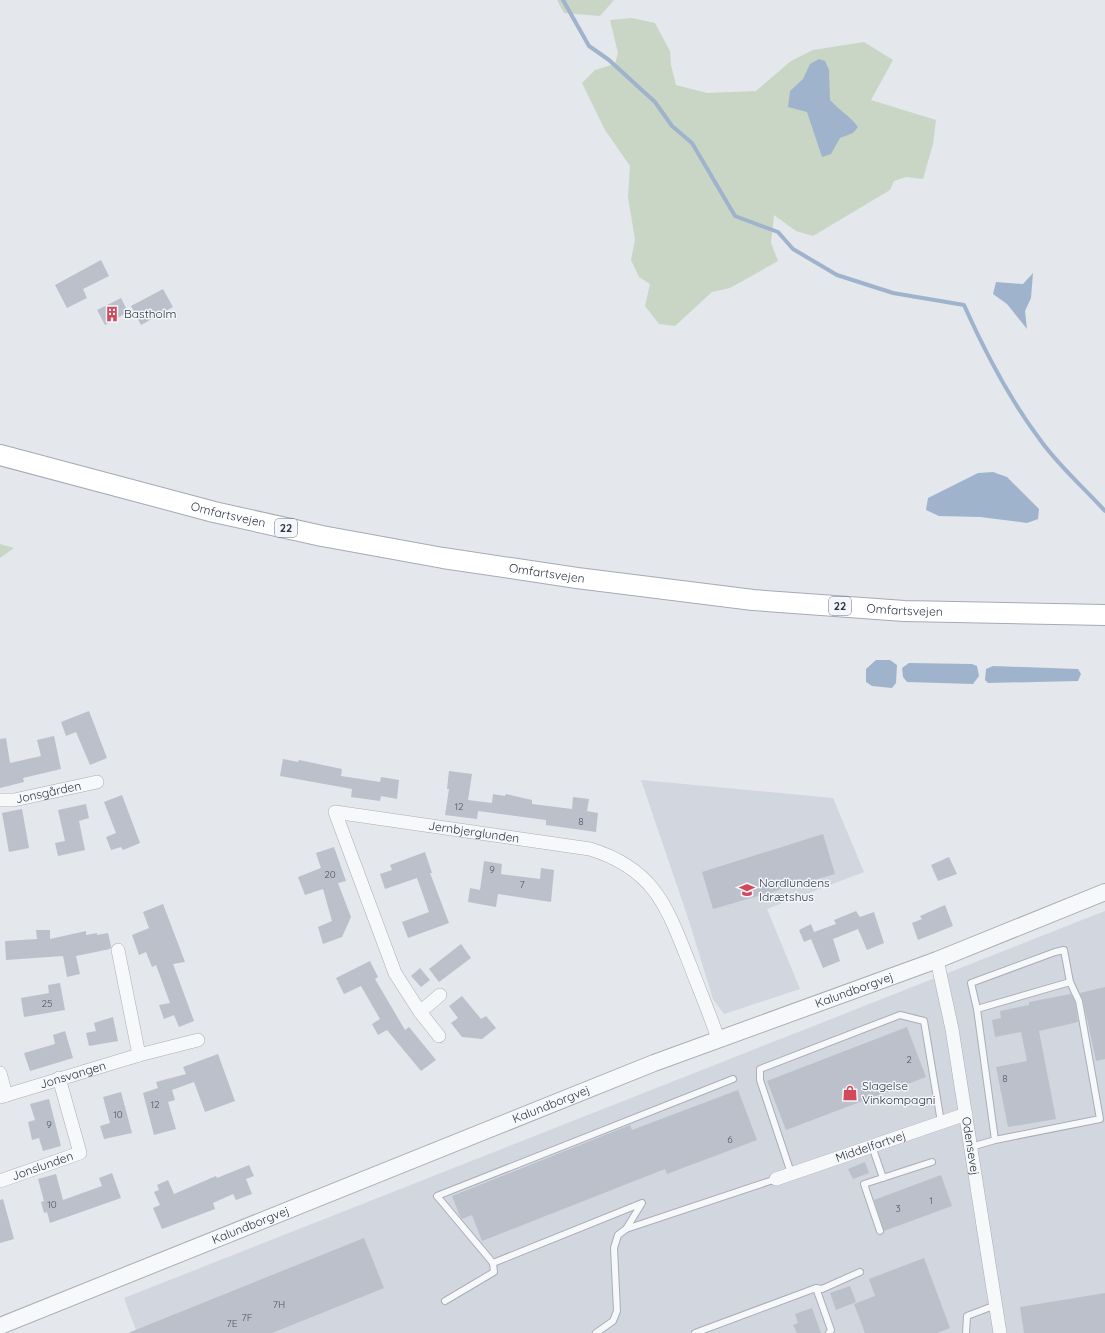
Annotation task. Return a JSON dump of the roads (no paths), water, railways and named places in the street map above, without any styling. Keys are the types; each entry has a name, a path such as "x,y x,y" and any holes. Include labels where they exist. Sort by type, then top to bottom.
{"main road":[{"name":"Omfartsvejen","path":"0,455 214,512 322,536 443,558 570,577 753,600 904,611 1105,615"}],"street":[{"name":"Jonsgården","path":"0,800 14,800 97,782"},
{"name":"Jernbjerglunden","path":"440,1036 420,1012 395,973 334,812 590,849 610,855 631,867 658,894 673,923 718,1039"},
{"name":"Kalundborgvej","path":"0,1326 718,1039 937,960 1105,892"},
{"path":"118,950 139,1055"},
{"name":"Odensevej","path":"937,960 952,1029 1000,1333"},
{"path":"420,1012 440,995"},
{"name":"Jonsvangen","path":"0,1073 3,1096 139,1055 198,1040"},
{"name":"Jonslunden","path":"0,1182 80,1153 59,1078"},
{"name":"Middelfartvej","path":"776,1179 966,1114"}],"lane":[{"path":"971,1147 995,1140 1100,1119 1079,1001 1070,982 1064,950 971,983 977,1009 995,1140"},
{"path":"977,1009 1070,982"},
{"path":"791,1173 760,1080 760,1069 900,1015 924,1021 941,1122"},
{"path":"445,1301 494,1272 493,1263 437,1196 733,1079"},
{"path":"872,1146 883,1178"},
{"path":"880,1231 864,1184 932,1162"},
{"path":"596,1333 613,1321 617,1311 618,1304 614,1248 618,1235 626,1229 776,1179"},
{"path":"493,1263 642,1202 626,1229"},
{"path":"695,1333 816,1288 822,1289 860,1272"},
{"path":"816,1288 831,1330 829,1333"},
{"path":"966,1333 967,1316 996,1305"}],"water":[{"path":"819,59 825,61 829,70 830,100 858,127 853,133 840,138 831,154 822,157 807,112 788,107 790,91 803,79 810,64"},
{"path":"1033,273 1031,298 1025,311 1027,329 1007,304 993,294 996,282 1023,284"},
{"path":"993,472 1007,477 1039,509 1038,519 1027,523 980,517 939,516 926,510 928,498 978,473"},
{"path":"876,660 890,660 897,665 896,683 892,688 872,686 866,682 866,669"},
{"path":"909,663 972,664 977,666 979,676 973,684 907,682 903,677 902,668"},
{"path":"993,666 1078,669 1081,674 1078,681 988,683 985,680 986,669"}],"waterway":[{"path":"563,0 589,46 609,60 655,102 672,126 692,143 735,216 778,232 793,249 837,275 893,293 964,305 999,375 1019,409 1048,450 1105,511"}],"place":[{"name":"Bastholm","path":"112,314"},
{"name":"Nordlundens Idrætshus","path":"747,890"},
{"name":"Slagelse Vinkompagni","path":"850,1093"}]}
